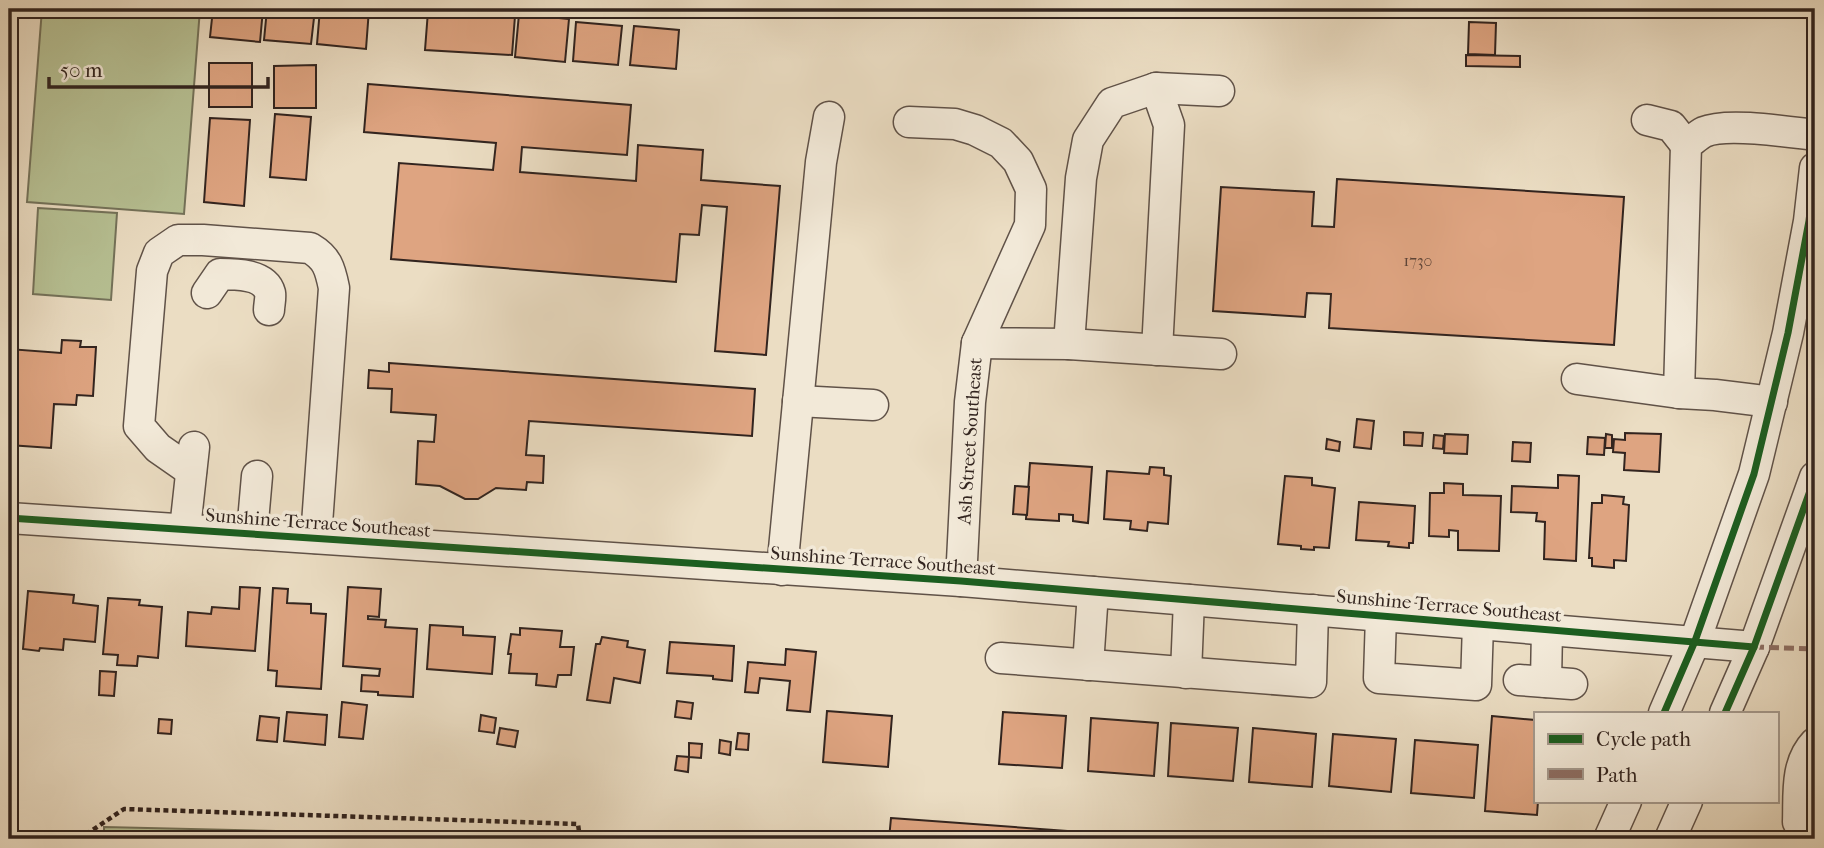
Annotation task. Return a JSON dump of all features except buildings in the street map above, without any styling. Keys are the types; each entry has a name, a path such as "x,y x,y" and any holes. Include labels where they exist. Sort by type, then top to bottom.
{"street":[{"path":"1069,344 1081,178 1088,140 1112,103 1156,88 1219,91"},
{"path":"1156,88 1169,125 1157,350"},
{"path":"782,570 821,162 829,117"},
{"path":"1647,120 1671,127 1686,145 1679,393"},
{"name":"Ash Street Southeast","path":"909,122 955,124 975,130 1001,144 1018,161 1031,189 1030,225 977,343 970,402 961,581"},
{"path":"1686,145 1702,132 1723,128 1815,135"},
{"path":"1664,712 1695,641 1754,474 1788,333 1809,221 1815,168"},
{"path":"185,529 192,459 158,448 139,426 152,271 159,253 178,240 202,240 310,248 321,255 331,271 334,288 316,538"},
{"path":"207,293 220,274 237,274 262,281 270,292 269,310"},
{"path":"977,343 1069,344 1221,354"},
{"path":"1577,379 1772,402"},
{"path":"798,401 873,405"},
{"path":"252,533 257,476"},
{"path":"1726,712 1755,647 1815,477"},
{"name":"Sunshine Terrace Southeast","path":"9,518 961,581 1755,647"},
{"path":"1088,665 1093,592"},
{"path":"1186,673 1189,600"},
{"path":"1000,658 1311,682 1313,610"},
{"path":"1381,616 1380,678 1476,684 1478,624"},
{"path":"1546,682 1547,629"},
{"path":"1804,828 1801,767 1815,743"},
{"path":"1609,839 1626,802"},
{"path":"1670,839 1687,802"}],"path":[{"path":"79,839 124,809 578,824 580,839"}],"green space":[{"path":"42,9 200,9 184,214 27,202"},
{"path":"38,208 117,213 111,300 33,294"},
{"path":"104,827 320,832 320,839 104,839"},
{"path":"362,831 578,836 578,839 361,839"}],"marked path":[{"path":"1754,647 1815,649"}],"cycle path":[{"path":"1664,712 1695,641 1754,474 1788,333 1809,221 1815,168"},
{"path":"1725,712 1754,647 1815,477"},
{"path":"9,518 961,581 1754,647"}]}
